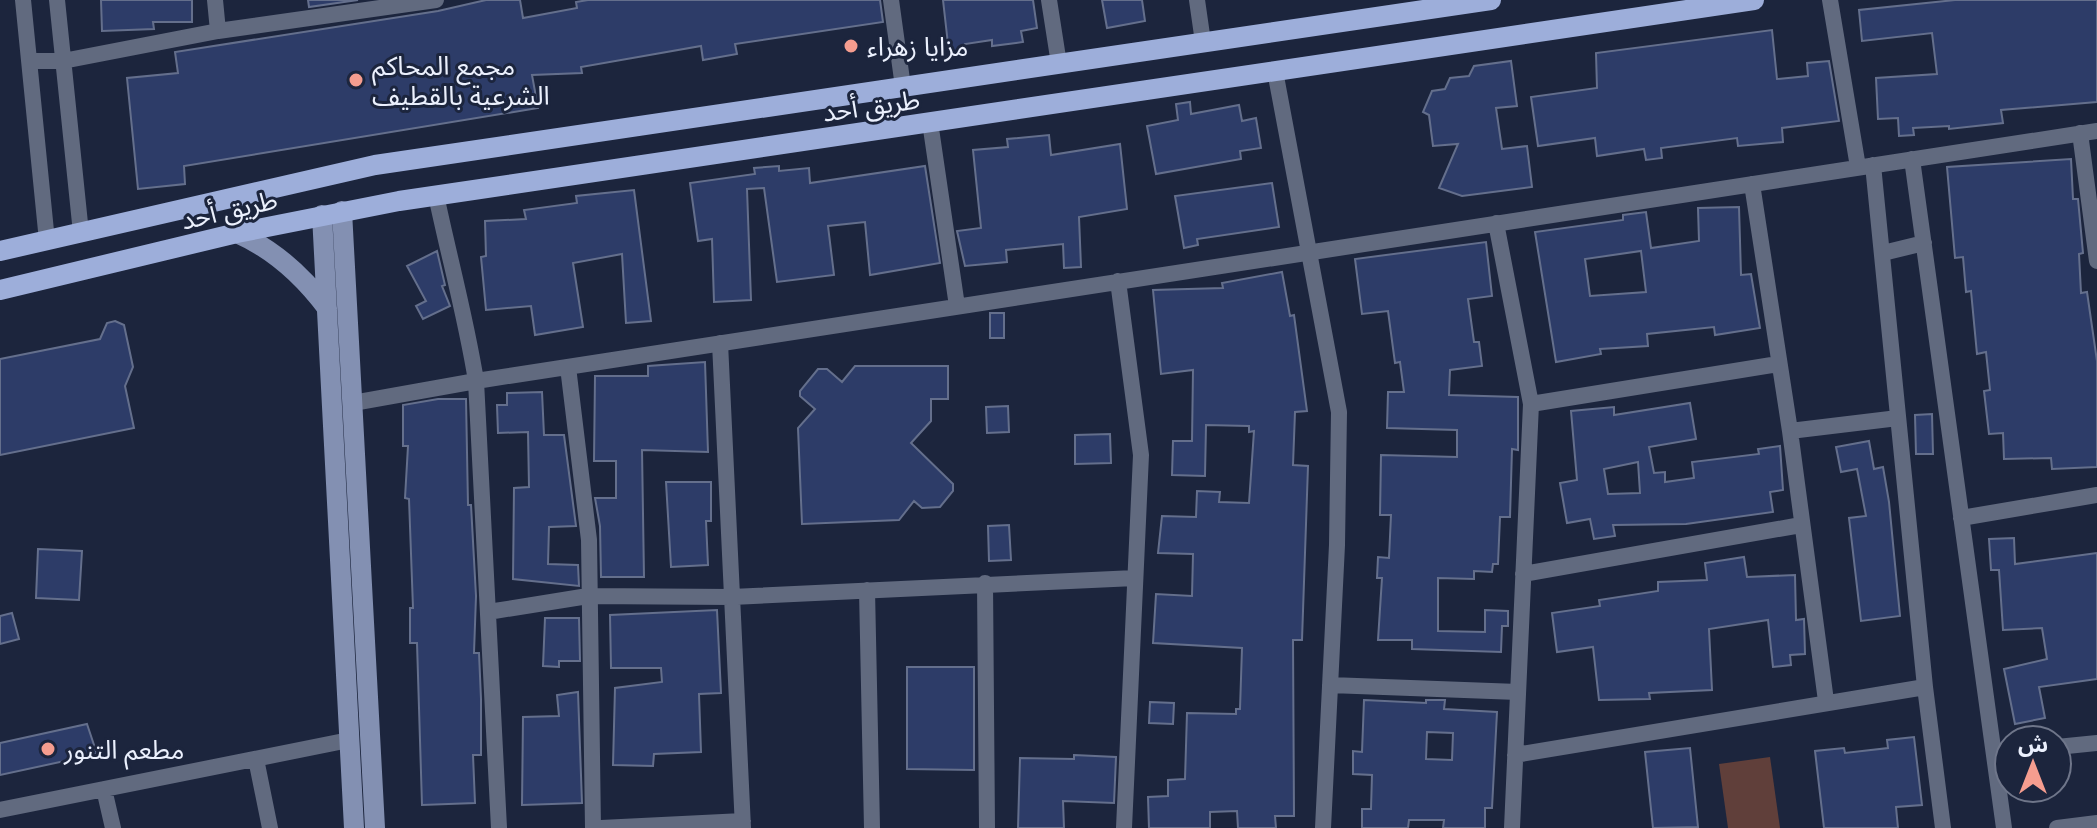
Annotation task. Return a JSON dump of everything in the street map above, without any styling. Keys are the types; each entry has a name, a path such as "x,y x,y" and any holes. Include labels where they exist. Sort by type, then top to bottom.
{"main road":[{"name":"طريق أحد","path":"0,251 375,165 1491,0"},
{"name":"طريق أحد","path":"0,290 237,233 436,195 1754,0"}],"street":[{"path":"23,0 47,241"},
{"path":"57,0 81,233"},
{"path":"215,0 218,31"},
{"path":"29,61 63,61 218,31 436,0"},
{"path":"891,0 903,87"},
{"path":"1049,0 1059,64"},
{"path":"1197,0 1203,42"},
{"path":"1830,0 1883,253 1925,687 1943,828"},
{"path":"1275,71 1339,412 1323,828"},
{"path":"930,122 957,306"},
{"path":"353,403 476,381 2088,132 2097,261"},
{"path":"1912,159 1961,518 1996,724"},
{"path":"1752,184 1790,431 1826,701"},
{"path":"436,195 454,282 466,318 476,381 499,828"},
{"path":"332,213 327,308 354,828"},
{"path":"332,213 353,403 375,828"},
{"path":"1496,223 1531,404 1512,828"},
{"path":"237,233 256,242 288,266 309,284 327,308"},
{"path":"1883,253 1924,243"},
{"path":"1118,281 1141,455 1124,828"},
{"path":"601,828 743,824 720,343"},
{"path":"1531,404 1778,364"},
{"path":"568,367 589,540 593,828"},
{"path":"1790,431 1898,418"},
{"path":"1961,518 2097,495"},
{"path":"1523,574 1801,525"},
{"path":"488,612 588,596 732,597 1135,578"},
{"path":"985,583 987,828"},
{"path":"867,590 872,828"},
{"path":"1330,685 1518,692"},
{"path":"1515,755 1925,687"},
{"path":"0,810 349,740"},
{"path":"2073,745 2097,743"},
{"path":"256,759 270,828"},
{"path":"104,789 113,828"},
{"path":"2003,804 2004,828"},
{"path":"2057,828 2097,823"}],"shaded area":[{"path":"1770,757 1780,828 1728,828 1719,764"}],"building":[{"path":"101,0 192,0 192,22 153,22 154,29 102,31"},
{"path":"308,0 358,0 309,7"},
{"name":"مجمع المحاكم الشرعية بالقطيف","path":"486,0 520,0 523,18 577,8 576,2 588,0 880,0 883,22 735,44 737,54 703,60 701,46 581,67 582,73 532,75 538,108 184,166 185,184 138,189 127,78 178,73 175,52 438,11"},
{"path":"943,0 1033,0 1037,28 1021,31 1023,42 992,46 992,40 965,44 965,51 949,53"},
{"path":"1102,0 1142,0 1145,21 1107,28"},
{"path":"1955,0 2097,0 2097,102 2001,110 2003,123 1949,129 1949,126 1913,128 1914,135 1899,136 1898,118 1878,119 1876,78 1937,74 1932,33 1862,41 1859,10"},
{"path":"1772,30 1777,79 1808,76 1807,63 1829,61 1839,121 1782,128 1783,142 1738,146 1737,138 1661,148 1662,158 1646,160 1644,149 1597,156 1595,138 1538,146 1531,97 1597,88 1596,53"},
{"path":"1511,61 1517,106 1496,108 1502,149 1527,146 1532,187 1462,196 1439,188 1458,144 1433,146 1429,115 1423,112 1432,91 1445,89 1450,78 1469,76 1474,66"},
{"path":"1190,102 1191,114 1239,105 1242,121 1256,118 1261,148 1240,151 1241,159 1156,174 1147,126 1178,120 1176,104"},
{"path":"1049,135 1051,155 1120,144 1127,209 1079,217 1081,267 1064,268 1063,244 1006,250 1007,262 965,266 957,231 981,228 973,150 1008,147 1007,139"},
{"path":"2071,159 2073,199 2078,199 2083,253 2079,254 2081,293 2087,292 2097,361 2097,467 2052,469 2051,458 2004,459 2003,433 1989,434 1984,391 1990,390 1986,352 1977,354 1971,291 1966,292 1963,257 1955,258 1947,167"},
{"path":"779,166 779,171 809,168 810,183 925,166 940,263 870,275 865,222 828,226 834,275 777,282 764,188 747,189 751,300 714,302 712,239 698,241 690,183 755,174 754,168"},
{"path":"1272,183 1279,227 1197,239 1198,245 1184,248 1175,196"},
{"path":"634,190 651,321 626,323 622,254 573,263 583,327 535,335 531,306 486,310 481,257 486,256 485,221 526,219 524,210 577,203 576,196"},
{"path":"1739,207 1741,275 1751,274 1760,328 1715,335 1714,327 1647,334 1648,346 1600,349 1601,354 1556,362 1535,232 1623,220 1623,215 1646,212 1651,248 1699,241 1698,208","holes":["1641,251 1646,292 1590,296 1585,259"]},
{"path":"1486,242 1492,296 1468,299 1474,342 1479,342 1482,366 1450,370 1449,395 1518,397 1518,450 1512,449 1510,517 1500,517 1498,564 1493,564 1492,572 1474,571 1474,579 1438,578 1438,631 1485,632 1485,610 1508,611 1508,626 1502,626 1501,652 1412,649 1412,640 1378,640 1382,578 1377,578 1378,557 1389,558 1391,515 1380,515 1381,455 1457,457 1457,430 1387,428 1388,392 1404,392 1400,362 1395,363 1388,311 1362,314 1355,259"},
{"path":"437,251 445,285 442,286 450,306 423,319 416,306 426,301 407,266"},
{"path":"1282,272 1290,316 1294,315 1307,411 1295,412 1293,465 1308,466 1302,640 1293,640 1294,816 1275,816 1276,828 1238,828 1237,811 1210,812 1210,828 1149,828 1148,797 1168,796 1168,780 1185,779 1187,713 1236,714 1236,709 1240,709 1242,648 1153,643 1156,594 1192,596 1193,554 1158,553 1162,516 1196,517 1197,491 1220,492 1219,502 1249,503 1254,431 1249,432 1249,426 1206,425 1205,476 1172,475 1173,441 1192,441 1193,370 1161,374 1153,290 1223,288 1222,283"},
{"path":"990,313 1004,313 1004,338 990,338"},
{"path":"115,321 124,325 133,367 125,386 134,428 0,455 0,359 100,339 107,323"},
{"path":"705,362 708,452 642,450 644,577 601,577 600,526 595,498 616,498 616,461 594,461 595,376 648,376 648,366"},
{"path":"855,366 948,366 948,399 931,399 931,421 911,443 953,484 953,491 940,507 922,508 914,501 899,520 802,524 798,428 815,409 800,396 800,391 818,369 827,369 842,382"},
{"path":"542,392 544,435 564,435 576,526 549,527 548,564 578,565 579,586 513,579 514,488 529,487 528,432 498,433 497,405 507,405 507,393"},
{"path":"438,399 466,399 468,505 471,505 476,596 474,653 479,653 481,755 473,755 475,803 422,805 417,643 410,643 410,608 413,608 409,499 405,498 408,446 403,446 403,405"},
{"path":"1690,403 1696,439 1649,447 1654,473 1665,472 1665,482 1694,478 1692,462 1759,454 1758,449 1780,446 1783,490 1770,492 1773,512 1686,524 1613,525 1615,536 1594,539 1590,519 1567,523 1560,483 1577,480 1571,411 1614,407 1614,415","holes":["1638,462 1640,493 1608,494 1604,469"]},
{"path":"1008,406 1009,432 987,433 986,407"},
{"path":"1932,414 1933,454 1916,454 1915,415"},
{"path":"1110,434 1111,463 1075,464 1075,435"},
{"path":"1869,441 1874,469 1883,467 1900,616 1861,621 1849,518 1866,516 1857,469 1841,472 1836,447"},
{"path":"666,482 711,482 711,521 706,521 708,565 671,567"},
{"path":"1009,525 1011,560 989,561 988,526"},
{"path":"2014,538 2015,564 2097,553 2097,679 2039,687 2045,718 2015,724 2004,669 2047,659 2042,628 2003,630 1999,570 1991,570 1989,539"},
{"path":"38,549 82,551 79,600 36,598"},
{"path":"1744,557 1747,577 1795,575 1796,620 1804,619 1805,654 1790,655 1791,665 1773,667 1768,620 1709,629 1712,690 1649,693 1650,699 1599,700 1593,647 1557,652 1552,613 1600,606 1599,600 1658,591 1658,582 1707,580 1705,563"},
{"path":"717,610 721,693 699,694 701,752 654,754 653,766 613,765 615,688 662,682 661,668 611,668 610,615"},
{"path":"12,613 19,639 0,644 0,616"},
{"path":"545,618 579,618 580,661 559,661 559,667 543,666"},
{"path":"907,667 974,667 974,770 907,769"},
{"path":"578,692 582,803 522,805 523,717 559,716 557,695"},
{"path":"1364,700 1426,703 1426,700 1445,700 1444,709 1497,712 1492,808 1485,808 1485,828 1443,828 1444,820 1409,820 1408,828 1362,828 1362,809 1371,809 1372,775 1353,774 1353,751 1362,752","holes":["1427,732 1453,733 1452,760 1426,759"]},
{"path":"1150,702 1174,703 1173,724 1149,723"},
{"name":"مطعم التنور","path":"87,724 97,754 0,775 0,743"},
{"path":"1914,737 1922,805 1896,807 1898,828 1824,828 1815,751 1844,748 1845,753 1888,748 1887,740"},
{"path":"1690,748 1698,827 1653,828 1645,752"},
{"path":"1074,755 1116,757 1114,803 1063,801 1064,828 1018,828 1020,758 1074,759"}],"place":[{"name":"مزايا زهراء","path":"851,46"},
{"name":"مجمع المحاكم الشرعية بالقطيف","path":"356,80"},
{"name":"مطعم التنور","path":"48,749"}]}
